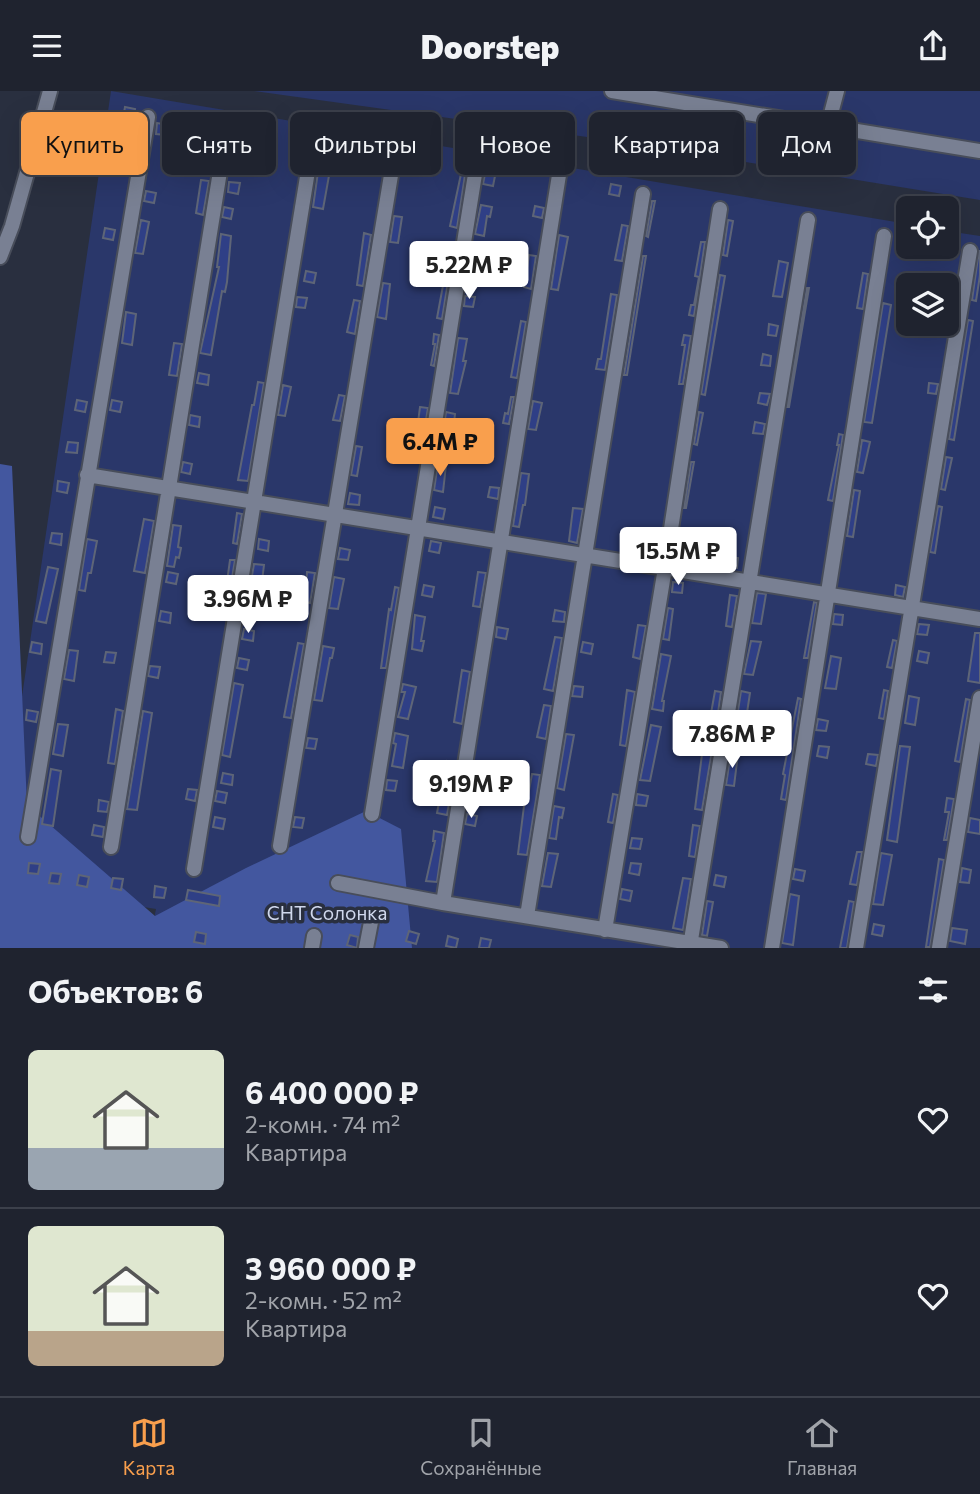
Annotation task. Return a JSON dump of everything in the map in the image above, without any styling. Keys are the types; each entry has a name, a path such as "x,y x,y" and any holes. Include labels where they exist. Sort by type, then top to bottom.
{"street":[{"path":"0,257 12,226 50,91"},
{"path":"612,91 758,114"},
{"path":"831,112 837,91"},
{"path":"856,130 980,151"},
{"path":"28,837 138,175"},
{"path":"111,847 219,175"},
{"path":"194,869 307,175"},
{"path":"280,846 391,175"},
{"path":"372,814 475,175"},
{"path":"443,903 559,175"},
{"path":"527,916 643,194"},
{"path":"605,930 665,568 720,209"},
{"path":"691,940 808,220"},
{"path":"772,948 884,236"},
{"path":"856,948 970,250"},
{"path":"88,475 980,619"},
{"path":"939,948 980,698"},
{"path":"338,883 443,903 721,948"},
{"path":"366,948 371,922"}],"green space":[{"name":"СНТ Солонка","path":"111,91 237,112 162,112 162,175 276,175 276,119 290,121 290,175 441,175 441,146 455,148 455,175 575,175 575,168 589,171 589,175 614,175 896,222 896,259 959,259 959,233 980,236 980,948 148,948 156,909 0,884 0,846 99,175 148,175 148,112 108,112"},
{"path":"254,91 980,91 980,200 826,175 856,175 856,112 758,112 758,164 744,162 744,112 589,112 589,137 575,135 575,112 455,112 455,119 441,117 441,112 406,112"},
{"name":"СНТ Солонка","path":"0,464 12,466 27,805 155,916 246,868 366,811 401,829 412,948 0,948"}],"building":[{"path":"125,107 135,109 134,112 124,112"},
{"path":"157,123 162,124 162,135 156,134"},
{"path":"318,175 329,175 323,209 313,207"},
{"path":"461,175 465,175 457,228 450,226"},
{"path":"485,175 495,176 493,186 483,184"},
{"path":"201,180 209,181 203,215 196,213"},
{"path":"229,182 240,183 238,194 228,192"},
{"path":"611,184 621,186 619,196 609,194"},
{"path":"146,191 156,193 154,203 144,201"},
{"path":"652,201 655,201 648,237 646,236"},
{"path":"481,205 492,207 490,217 487,216 484,236 475,234"},
{"path":"535,206 544,208 542,218 533,216"},
{"path":"224,207 233,209 231,219 222,217"},
{"path":"394,216 402,217 398,243 390,242"},
{"path":"141,220 149,222 143,254 135,253"},
{"path":"728,220 733,221 727,256 723,255"},
{"path":"622,225 628,226 622,261 615,260"},
{"path":"105,228 115,230 113,240 103,238"},
{"path":"364,233 371,235 363,286 357,285"},
{"path":"221,234 231,236 227,282 225,292 222,291 211,355 200,353 219,267"},
{"path":"559,235 568,237 558,290 551,289"},
{"path":"701,242 705,242 694,316 689,315 691,305 694,305 699,277 695,276"},
{"path":"449,243 454,244 442,319 437,318"},
{"path":"474,249 484,250 480,282 470,280"},
{"path":"979,251 980,275 976,301 972,300"},
{"path":"529,255 536,256 531,289 524,287"},
{"path":"643,256 646,256 627,375 624,375"},
{"path":"779,261 788,263 782,297 773,296"},
{"path":"306,271 316,273 314,283 304,281"},
{"path":"863,273 868,274 863,309 857,308"},
{"path":"720,275 725,276 705,395 701,394"},
{"path":"383,283 390,284 386,319 377,317"},
{"path":"807,288 809,288 787,407"},
{"path":"611,294 617,295 605,370 596,369 598,359 601,359"},
{"path":"465,296 475,297 473,307 464,306"},
{"path":"297,297 307,298 305,308 296,307"},
{"path":"354,300 360,301 355,334 347,332"},
{"path":"883,303 891,305 872,423 864,422"},
{"path":"126,312 136,314 132,345 122,343"},
{"path":"968,320 973,321 954,440 949,439"},
{"path":"521,321 526,322 517,378 511,377"},
{"path":"769,324 778,326 776,336 768,335"},
{"path":"434,334 439,335 434,366 431,365"},
{"path":"684,335 691,336 683,384 679,384 685,345 682,345"},
{"path":"458,338 467,339 463,361 466,361 458,394 450,393"},
{"path":"174,343 182,344 177,376 169,375"},
{"path":"763,354 771,356 770,366 761,365"},
{"path":"199,373 209,375 208,385 197,383"},
{"path":"258,382 264,383 248,481 238,480 252,405"},
{"path":"929,383 938,384 936,394 928,393"},
{"path":"283,385 291,387 285,416 278,415"},
{"path":"760,393 770,394 767,405 758,403"},
{"path":"339,395 345,396 340,421 333,420"},
{"path":"511,397 514,397 509,424 503,423 505,413 508,414"},
{"path":"77,400 87,402 85,412 75,410"},
{"path":"112,400 122,402 120,412 110,410"},
{"path":"533,401 542,403 536,430 528,429"},
{"path":"420,407 428,408 419,462 413,461"},
{"path":"446,412 455,414 451,448 441,447"},
{"path":"699,412 703,413 697,445 694,444"},
{"path":"190,415 200,417 199,427 189,425"},
{"path":"755,422 765,424 763,434 753,433"},
{"path":"839,434 843,435 833,501 828,500"},
{"path":"862,440 870,442 863,473 857,472"},
{"path":"68,442 78,443 77,453 66,452"},
{"path":"356,446 362,447 357,476 351,475"},
{"path":"946,457 952,458 945,490 941,489"},
{"path":"183,462 192,464 190,474 181,472"},
{"path":"691,462 694,462 684,508"},
{"path":"438,463 446,465 443,492 434,490"},
{"path":"521,473 529,474 519,527 513,526"},
{"path":"58,481 69,483 67,493 57,491"},
{"path":"490,487 499,488 498,499 488,497"},
{"path":"854,490 860,491 853,537 847,536"},
{"path":"350,493 360,495 359,505 348,504"},
{"path":"938,506 942,507 935,553 930,552"},
{"path":"435,507 445,509 443,519 433,517"},
{"path":"573,508 583,509 577,543 569,541"},
{"path":"237,513 242,514 237,544 233,543"},
{"path":"144,519 154,521 145,573 134,571"},
{"path":"173,525 181,526 178,547 181,548 174,567 167,566"},
{"path":"52,533 62,534 61,545 50,543"},
{"path":"651,537 660,538 658,549 649,547"},
{"path":"87,539 97,541 85,591 79,590"},
{"path":"259,539 269,541 268,551 258,549"},
{"path":"431,541 441,543 439,553 429,551"},
{"path":"340,548 350,550 348,560 338,559"},
{"path":"730,557 738,558 737,568 728,567"},
{"path":"230,560 235,560 230,590 226,589"},
{"path":"254,564 264,565 260,597 249,593"},
{"path":"48,567 58,569 46,623 36,621"},
{"path":"168,572 178,574 176,584 166,582"},
{"path":"307,572 315,573 310,603 305,602"},
{"path":"478,572 486,573 480,607 473,606"},
{"path":"334,577 344,579 338,609 329,608"},
{"path":"673,582 683,583 682,593 672,592"},
{"path":"424,585 434,587 432,597 422,595"},
{"path":"896,585 905,587 903,597 895,595"},
{"path":"395,587 399,588 386,668 381,668 389,609 391,610"},
{"path":"757,593 766,594 761,624 752,623"},
{"path":"730,595 737,596 732,627 726,626"},
{"path":"814,602 817,603 808,658 804,658"},
{"path":"668,608 673,609 669,640 663,639"},
{"path":"555,610 565,612 564,622 553,621"},
{"path":"161,611 171,613 170,623 159,621"},
{"path":"834,614 843,615 842,625 833,624"},
{"path":"415,615 425,617 422,651 412,649"},
{"path":"919,624 929,625 927,635 917,634"},
{"path":"638,625 646,626 640,659 633,657"},
{"path":"497,627 508,629 506,639 496,637"},
{"path":"244,629 254,631 253,641 242,639"},
{"path":"975,633 980,633 980,683 968,681"},
{"path":"555,637 562,638 553,691 544,689"},
{"path":"893,640 897,641 892,668 887,667"},
{"path":"751,641 761,642 753,675 744,674"},
{"path":"32,642 42,644 41,654 30,652"},
{"path":"583,642 593,644 591,654 581,652"},
{"path":"298,643 304,644 291,718 284,717"},
{"path":"323,646 334,648 322,701 314,700"},
{"path":"69,650 78,651 74,681 64,679"},
{"path":"919,651 929,653 927,663 917,661"},
{"path":"106,652 116,653 114,663 104,662"},
{"path":"661,654 671,656 662,701 663,711 652,709"},
{"path":"831,656 841,658 836,689 825,688"},
{"path":"239,658 249,660 247,670 237,668"},
{"path":"150,666 160,667 158,678 148,676"},
{"path":"462,670 470,672 462,724 454,722"},
{"path":"234,683 243,685 230,757 222,755"},
{"path":"403,684 416,687 408,719 398,717 405,692 401,692"},
{"path":"574,686 583,687 582,697 572,696"},
{"path":"627,690 635,692 626,746 620,745"},
{"path":"884,690 888,691 884,719 879,718"},
{"path":"715,691 721,692 717,720 710,719"},
{"path":"741,691 750,693 745,726 736,724"},
{"path":"909,696 919,698 915,725 905,723"},
{"path":"798,698 801,699 786,800 781,799 783,774"},
{"path":"966,699 970,700 960,762 955,761"},
{"path":"544,705 551,706 546,739 537,737"},
{"path":"116,709 123,711 115,764 108,763"},
{"path":"27,710 38,712 36,722 26,720"},
{"path":"143,711 152,713 137,810 127,809"},
{"path":"818,719 828,721 826,731 816,730"},
{"path":"58,724 68,725 63,756 53,754"},
{"path":"651,725 661,727 650,781 640,780"},
{"path":"705,731 715,733 702,810 695,809"},
{"path":"395,733 408,736 403,768 392,766"},
{"path":"566,734 574,735 564,790 557,788"},
{"path":"308,738 317,739 315,749 306,748"},
{"path":"819,746 829,747 827,758 817,756"},
{"path":"900,746 910,747 897,842 887,840"},
{"path":"731,752 738,754 734,786 726,785"},
{"path":"868,754 878,755 876,766 866,764"},
{"path":"447,761 456,763 447,815 437,813"},
{"path":"51,769 61,771 53,826 42,824"},
{"path":"474,769 482,770 477,800 469,798"},
{"path":"223,773 233,775 232,785 221,783"},
{"path":"532,774 540,775 527,855 518,854 524,806"},
{"path":"387,780 397,781 395,791 386,790"},
{"path":"188,789 197,790 195,801 186,799"},
{"path":"217,791 227,793 225,803 215,801"},
{"path":"613,794 618,795 613,823 608,822"},
{"path":"637,794 648,796 646,806 636,805"},
{"path":"947,798 954,799 947,840 944,840 949,812 945,812"},
{"path":"99,800 109,802 107,812 98,811"},
{"path":"554,806 564,808 562,818 559,817 556,839 549,838"},
{"path":"467,814 477,816 475,826 465,824"},
{"path":"215,817 225,819 223,829 213,827"},
{"path":"295,817 304,818 302,828 293,827"},
{"path":"970,818 980,820 980,834 968,832"},
{"path":"94,825 104,827 103,837 92,835"},
{"path":"693,825 700,826 695,857 689,856"},
{"path":"434,831 444,833 437,882 426,881 435,841"},
{"path":"632,838 642,839 640,849 630,848"},
{"path":"857,852 862,852 857,885 850,884"},
{"path":"548,853 558,854 551,887 542,886"},
{"path":"881,853 892,855 883,905 873,904"},
{"path":"939,859 944,860 930,947 926,947"},
{"path":"29,863 40,864 38,874 28,873"},
{"path":"631,863 641,864 639,875 629,873"},
{"path":"962,868 971,870 969,883 960,882"},
{"path":"795,869 805,871 803,881 793,879"},
{"path":"51,873 61,874 59,884 49,883"},
{"path":"79,875 89,877 87,887 77,885"},
{"path":"716,875 726,877 724,887 714,885"},
{"path":"113,878 123,879 121,890 111,888"},
{"path":"683,878 691,879 683,930 673,928"},
{"path":"155,886 166,888 164,898 154,897"},
{"path":"622,889 632,891 630,901 620,899"},
{"path":"188,890 220,896 219,906 186,900"},
{"path":"790,894 799,896 793,945 782,943"},
{"path":"707,901 713,902 707,936 702,935"},
{"path":"849,901 854,902 847,948 840,948"},
{"path":"874,924 884,926 882,936 872,934"},
{"path":"952,928 967,930 965,944 950,941"},
{"path":"409,931 419,934 416,944 406,941"},
{"path":"196,932 206,934 205,944 194,942"},
{"path":"350,935 358,937 357,948 347,945"},
{"path":"448,936 458,939 456,948 446,946"},
{"path":"481,938 491,940 489,948 479,948"}]}
